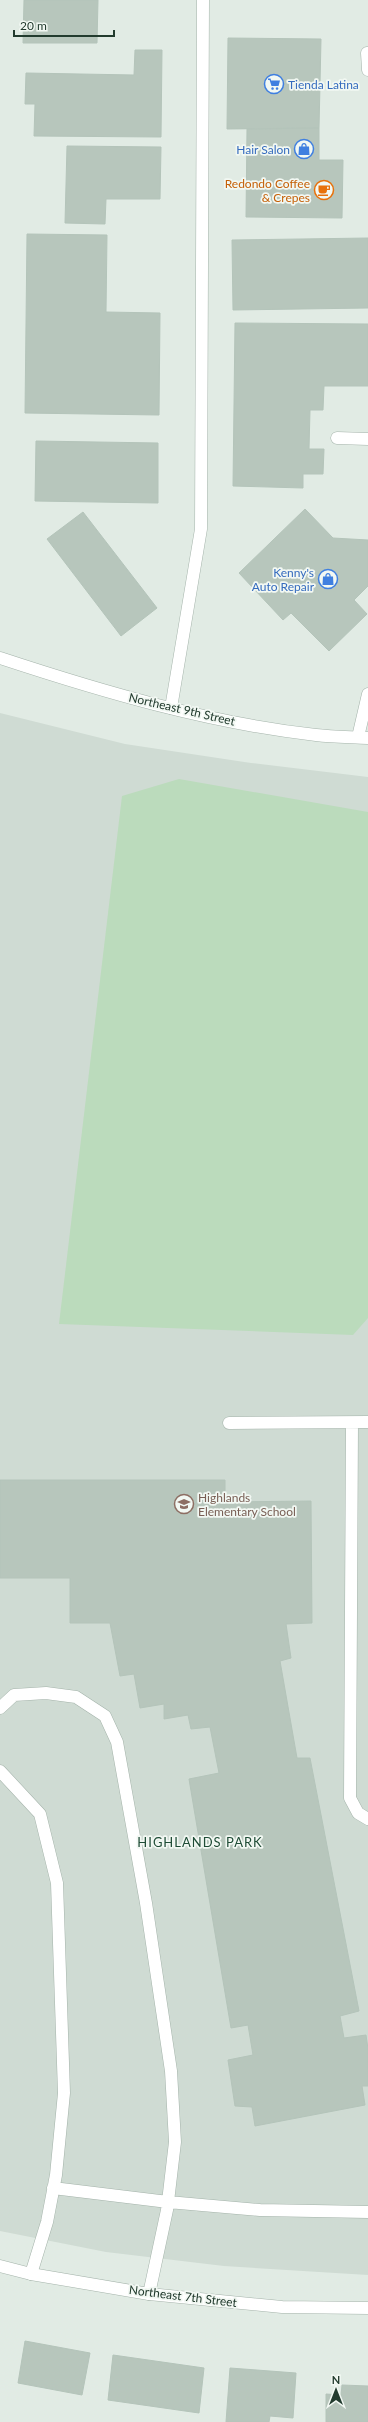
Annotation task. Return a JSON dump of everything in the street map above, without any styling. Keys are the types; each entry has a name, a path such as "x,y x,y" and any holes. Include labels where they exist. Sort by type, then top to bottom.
{"street":[{"path":"171,708 201,529 203,0"},
{"path":"368,53 368,70"},
{"path":"337,438 368,439"},
{"name":"Northeast 9th Street","path":"0,658 77,684 217,719 317,736 363,737"},
{"path":"363,737 368,694"},
{"path":"229,1423 368,1422"},
{"path":"352,1423 350,1798 358,1813 368,1819"},
{"path":"0,1708 14,1695 46,1693 76,1697 105,1716 117,1742 146,1903 171,2071 175,2142 168,2202 149,2294"},
{"path":"0,1771 40,1814 57,1883 64,2093 53,2188 47,2222 31,2274"},
{"path":"53,2188 168,2202 260,2210 368,2212"},
{"name":"Northeast 7th Street","path":"0,2266 31,2274 149,2294 282,2308 368,2308"}],"shaded area":[{"name":"Highlands Elementary School","path":"0,713 125,744 251,763 368,777 368,2275 224,2266 106,2252 0,2231"}],"green space":[{"path":"179,779 368,812 368,1318 353,1335 59,1324 122,796"}],"building":[{"path":"24,0 98,0 97,43 23,43"},
{"name":"Tienda Latina","path":"228,38 321,39 319,128 227,129"},
{"path":"135,50 162,50 161,137 34,136 35,104 25,104 26,73 134,75"},
{"path":"319,128 319,160 343,160 342,218 246,217 247,129"},
{"path":"67,146 161,147 160,199 106,199 105,224 65,223"},
{"path":"27,234 107,235 106,312 160,313 159,415 25,413"},
{"path":"368,238 368,308 233,310 232,240"},
{"path":"235,323 368,324 368,386 324,386 323,410 310,410 309,449 324,449 323,474 303,474 303,488 233,486"},
{"path":"36,441 158,443 158,503 35,501"},
{"path":"305,509 333,538 368,540 368,586 354,600 367,614 329,651 291,613 283,620 239,573"},
{"path":"83,512 157,608 121,636 47,539"},
{"path":"0,1480 225,1480 225,1502 311,1501 312,1623 286,1624 291,1658 280,1661 297,1758 310,1758 359,2011 340,2016 344,2038 366,2035 368,2049 368,2086 362,2086 365,2105 255,2126 252,2107 235,2106 228,2060 253,2055 248,2025 231,2028 189,1779 219,1773 210,1727 191,1729 188,1715 164,1719 164,1704 140,1708 134,1674 120,1676 110,1623 70,1623 70,1578 0,1578"},
{"path":"25,2341 90,2353 82,2395 18,2383"},
{"path":"113,2355 204,2368 199,2413 108,2400"},
{"path":"230,2368 296,2373 293,2418 270,2416 269,2422 226,2422"},
{"path":"342,2385 368,2386 368,2422 326,2422 326,2394 341,2395"}],"place":[{"name":"Tienda Latina","path":"274,84"},
{"name":"Hair Salon","path":"304,149"},
{"name":"Redondo Coffee & Crepes","path":"324,190"},
{"name":"Kenny's Auto Repair","path":"328,579"},
{"name":"Highlands Elementary School","path":"184,1504"}],"district":[{"name":"HIGHLANDS PARK","path":"200,1842"}]}
